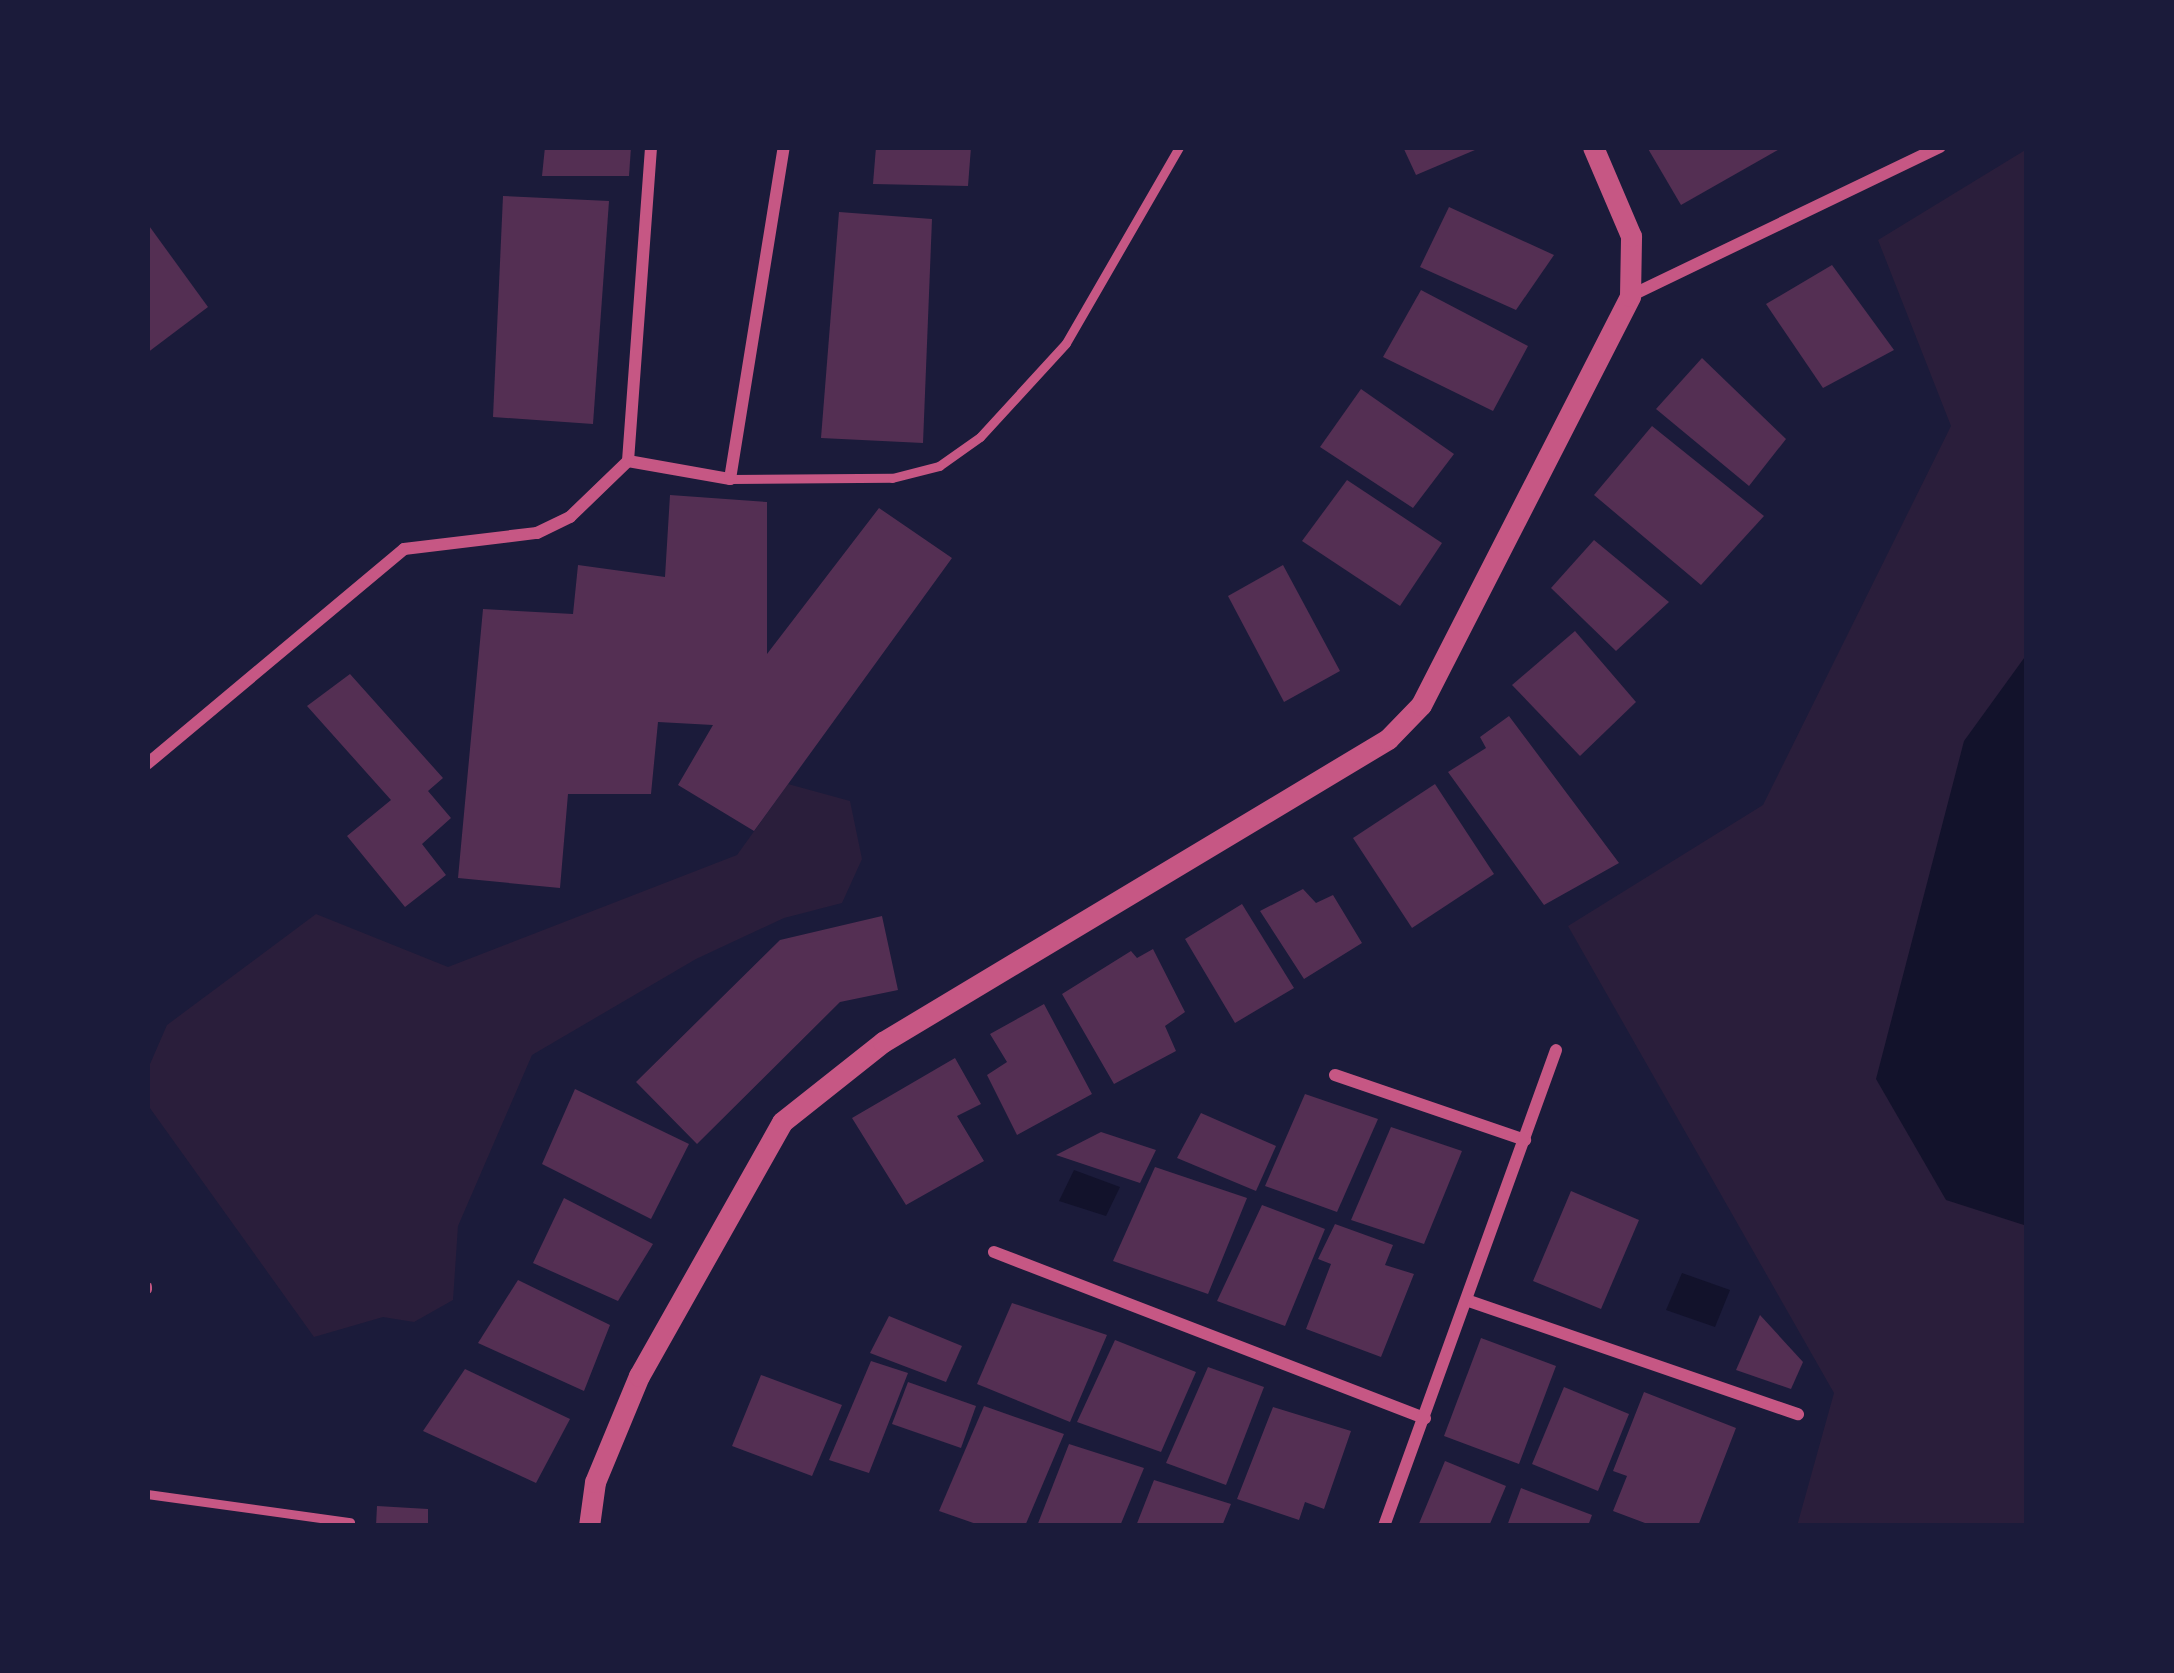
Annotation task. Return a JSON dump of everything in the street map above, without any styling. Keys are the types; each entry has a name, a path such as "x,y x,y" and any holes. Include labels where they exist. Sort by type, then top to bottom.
{"street":[{"path":"147,764 404,549 537,533 570,517 628,461 651,147"},
{"path":"628,461 730,479 784,147"},
{"path":"589,1526 595,1483 639,1376 782,1122 883,1042 1388,739 1449,661 1630,296 1631,236 1593,147"},
{"path":"1630,296 1940,147"},
{"path":"1384,1526 1556,1050"},
{"path":"1335,1075 1525,1139"},
{"path":"994,1252 1425,1418"},
{"path":"1468,1301 1798,1414"}],"lane":[{"path":"730,479 892,478 938,466 980,437 1066,343 1179,147"},
{"path":"147,1494 350,1522"}],"shaded area":[{"path":"2027,149 2027,1526 1797,1526 1834,1393 1568,926 1763,805 1951,426 1878,240"},
{"path":"2027,654 2027,1226 1946,1200 1876,1079 1964,741"},
{"path":"788,784 850,801 862,859 842,903 784,918 696,959 532,1055 458,1226 453,1300 414,1322 383,1317 314,1337 147,1104 147,1071 167,1025 316,914 448,967 737,855"},
{"path":"1074,1170 1120,1187 1106,1216 1059,1201"},
{"path":"1682,1273 1730,1290 1715,1327 1666,1310"}],"building":[{"path":"545,147 631,147 629,176 542,176"},
{"path":"876,147 971,147 968,186 873,184"},
{"path":"1403,147 1482,147 1416,175"},
{"path":"1647,147 1783,147 1681,205"},
{"path":"503,196 609,201 593,424 493,417"},
{"path":"1449,207 1554,255 1516,310 1420,267"},
{"path":"839,212 932,219 923,443 821,438"},
{"path":"147,223 208,307 147,353"},
{"path":"1832,265 1894,350 1823,388 1766,304"},
{"path":"1421,290 1528,346 1493,411 1383,357"},
{"path":"1702,358 1786,439 1749,486 1656,409"},
{"path":"1361,389 1454,454 1413,508 1320,447"},
{"path":"1652,426 1764,516 1701,585 1594,495"},
{"path":"1347,480 1442,543 1400,606 1302,541"},
{"path":"670,495 767,502 767,654 879,508 952,558 754,831 678,785 713,725 658,722 651,794 568,794 560,888 458,878 483,609 573,614 578,565 665,577"},
{"path":"1594,540 1669,602 1616,651 1551,588"},
{"path":"1283,565 1340,671 1284,702 1228,596"},
{"path":"1575,631 1636,702 1580,756 1512,685"},
{"path":"350,674 443,778 428,791 451,818 422,844 446,875 405,907 347,836 391,800 307,706"},
{"path":"1509,716 1619,863 1544,905 1448,772 1486,748 1480,737"},
{"path":"1435,784 1494,874 1412,928 1353,838"},
{"path":"1303,889 1316,903 1333,895 1362,943 1304,979 1260,911"},
{"path":"1242,904 1294,988 1235,1023 1185,939"},
{"path":"882,916 898,990 840,1002 697,1144 636,1082 780,940"},
{"path":"1153,949 1185,1012 1165,1026 1176,1051 1114,1084 1062,994 1131,951 1137,958"},
{"path":"1044,1004 1092,1094 1017,1135 987,1075 1007,1062 990,1034"},
{"path":"955,1058 981,1104 957,1116 984,1161 906,1205 852,1118"},
{"path":"575,1089 689,1144 651,1219 542,1164"},
{"path":"1305,1094 1378,1119 1337,1212 1265,1186"},
{"path":"1201,1113 1276,1146 1256,1191 1177,1158"},
{"path":"1391,1127 1462,1151 1424,1244 1351,1220"},
{"path":"1101,1132 1156,1150 1140,1183 1056,1155"},
{"path":"1155,1167 1247,1198 1208,1294 1113,1261"},
{"path":"1571,1191 1639,1220 1601,1309 1533,1281"},
{"path":"564,1198 653,1244 618,1301 533,1263"},
{"path":"1262,1205 1325,1229 1285,1326 1217,1301"},
{"path":"1335,1224 1393,1245 1385,1265 1414,1274 1381,1357 1306,1329 1331,1264 1318,1259"},
{"path":"518,1280 610,1325 584,1391 478,1343"},
{"path":"1012,1303 1107,1335 1070,1422 977,1384"},
{"path":"1760,1315 1803,1362 1791,1389 1736,1370"},
{"path":"889,1316 962,1346 946,1382 870,1353"},
{"path":"1481,1338 1556,1366 1519,1464 1444,1436"},
{"path":"1115,1340 1196,1372 1161,1452 1077,1422"},
{"path":"871,1361 908,1373 869,1473 829,1460"},
{"path":"1208,1367 1264,1387 1226,1485 1166,1463"},
{"path":"465,1369 570,1419 536,1483 423,1431"},
{"path":"761,1375 842,1405 812,1476 732,1446"},
{"path":"908,1382 976,1406 961,1448 892,1424"},
{"path":"1564,1387 1629,1414 1598,1491 1532,1464"},
{"path":"1644,1392 1736,1428 1698,1526 1653,1526 1613,1511 1627,1476 1613,1471"},
{"path":"984,1406 1064,1434 1025,1526 982,1526 939,1511"},
{"path":"1273,1407 1351,1431 1324,1509 1305,1502 1299,1520 1237,1499"},
{"path":"1069,1444 1144,1468 1120,1526 1037,1526"},
{"path":"1445,1461 1506,1486 1489,1526 1418,1526"},
{"path":"1154,1480 1231,1504 1222,1526 1136,1526"},
{"path":"1521,1488 1592,1515 1588,1526 1507,1526"},
{"path":"377,1506 428,1509 428,1526 376,1526"}]}
